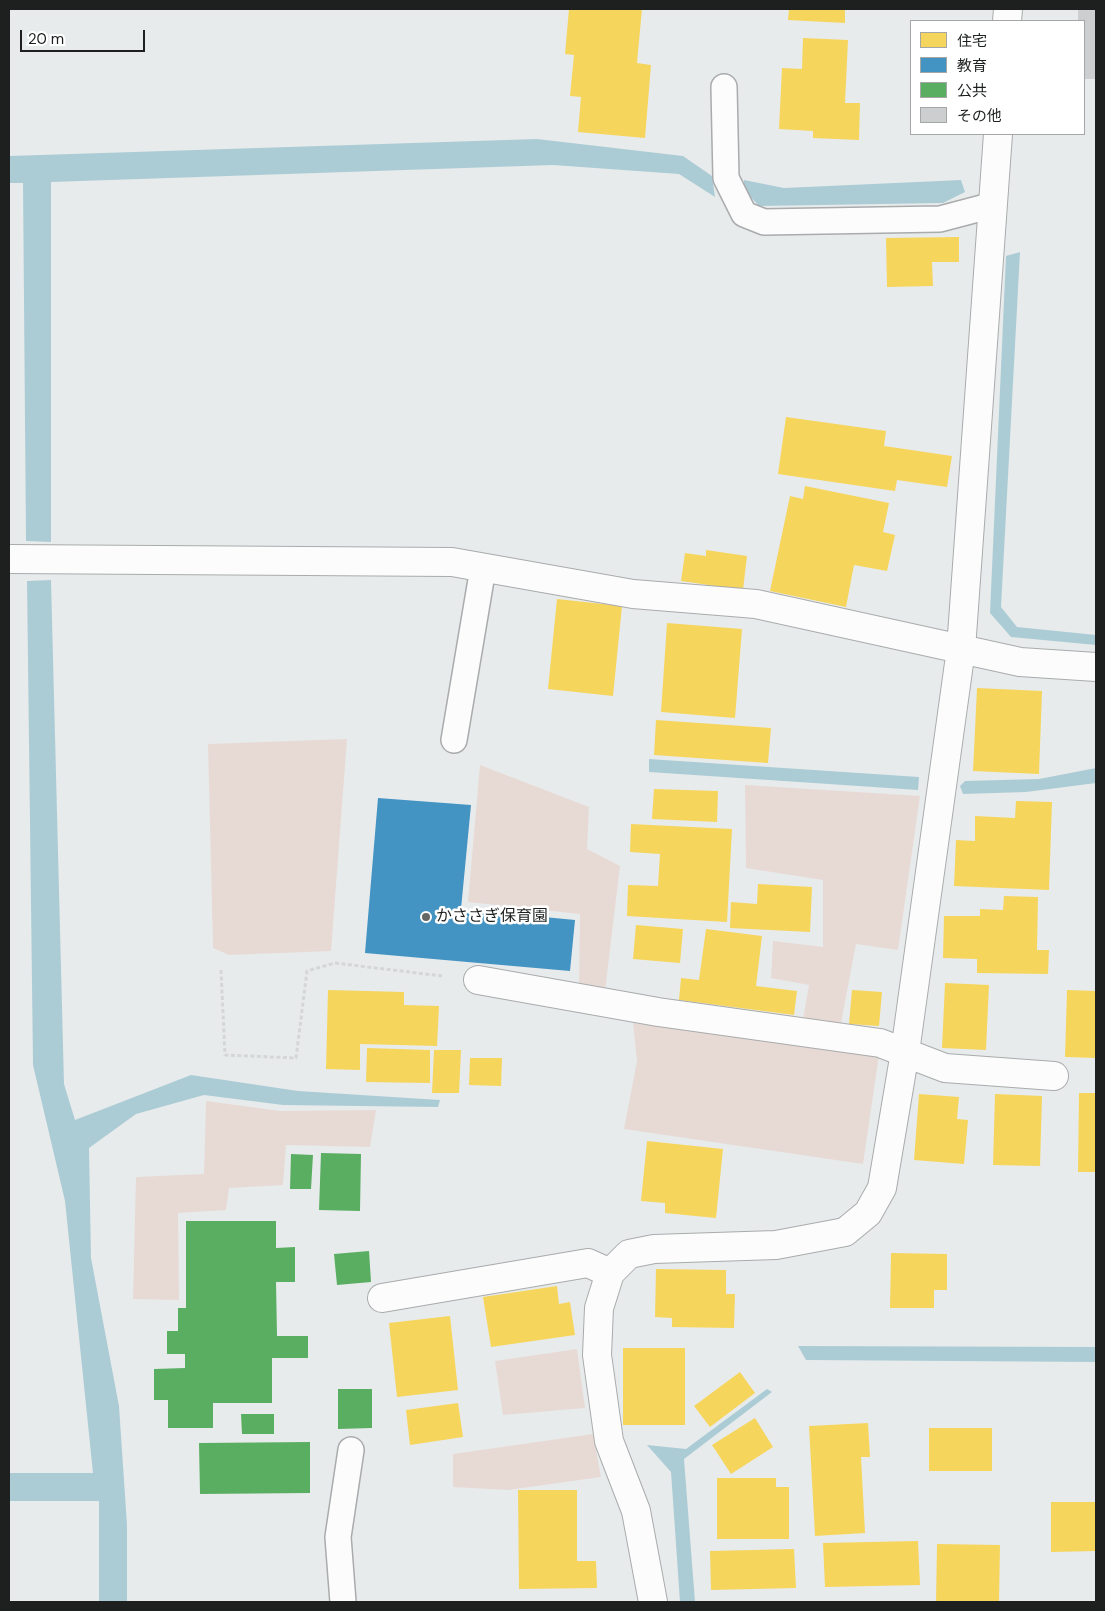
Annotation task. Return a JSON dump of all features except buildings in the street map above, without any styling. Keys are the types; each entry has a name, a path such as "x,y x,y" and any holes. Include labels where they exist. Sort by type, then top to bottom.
{"street":[{"path":"653,1602 636,1511 608,1441 598,1365 599,1308 610,1273 629,1254 654,1249 776,1245 845,1232 868,1213 882,1188 905,1052 961,649 998,135"},
{"path":"9,559 452,562 633,594 756,604 1020,662 1096,667"},
{"path":"478,980 658,1012 880,1043 945,1068 1054,1076"},
{"path":"382,1298 588,1263 610,1273"}],"lane":[{"path":"724,87 726,178 744,214 764,222 940,219 993,204"},
{"path":"454,740 483,568"},
{"path":"343,1602 338,1537 351,1450"}],"path":[{"path":"221,970 225,1055 269,1057 296,1058 307,971 335,963 478,980"}],"shaded area":[{"path":"347,739 331,951 229,955 213,948 208,744"},
{"path":"480,765 589,807 587,849 620,866 605,991 579,987 580,914 468,902"},
{"path":"745,785 920,796 898,950 856,944 841,1023 803,1019 809,985 771,978 773,941 823,947 823,880 746,868"},
{"path":"633,1023 879,1055 863,1164 624,1129 637,1061"},
{"path":"206,1101 280,1111 376,1110 370,1147 286,1145 283,1185 229,1188 226,1210 178,1213 179,1300 133,1299 136,1177 204,1174"},
{"path":"577,1349 585,1408 503,1415 495,1361"},
{"path":"593,1434 601,1477 508,1490 453,1487 453,1454"}],"water":[{"path":"537,139 683,156 712,176 715,197 679,174 553,165 51,182 51,542 26,541 23,183 9,183 9,156"},
{"path":"744,180 784,188 961,180 965,192 943,203 759,206 744,190"},
{"path":"1020,252 1001,607 1017,627 1096,635 1096,645 1011,637 990,613 1006,256"},
{"path":"51,580 64,1084 75,1120 191,1075 298,1091 440,1100 438,1107 283,1105 204,1095 136,1114 89,1148 91,1258 119,1406 127,1525 127,1602 99,1602 99,1501 9,1501 9,1473 93,1473 65,1201 33,1065 27,581"},
{"path":"649,759 919,777 918,790 649,772"},
{"path":"1096,768 1096,783 1026,792 963,794 960,786 965,781 1039,779"},
{"path":"798,1346 1096,1347 1096,1362 806,1360"},
{"path":"767,1389 772,1392 684,1459 695,1602 680,1602 671,1472 647,1445 686,1449"}],"place":[{"name":"かささぎ保育園","path":"426,917"}]}
